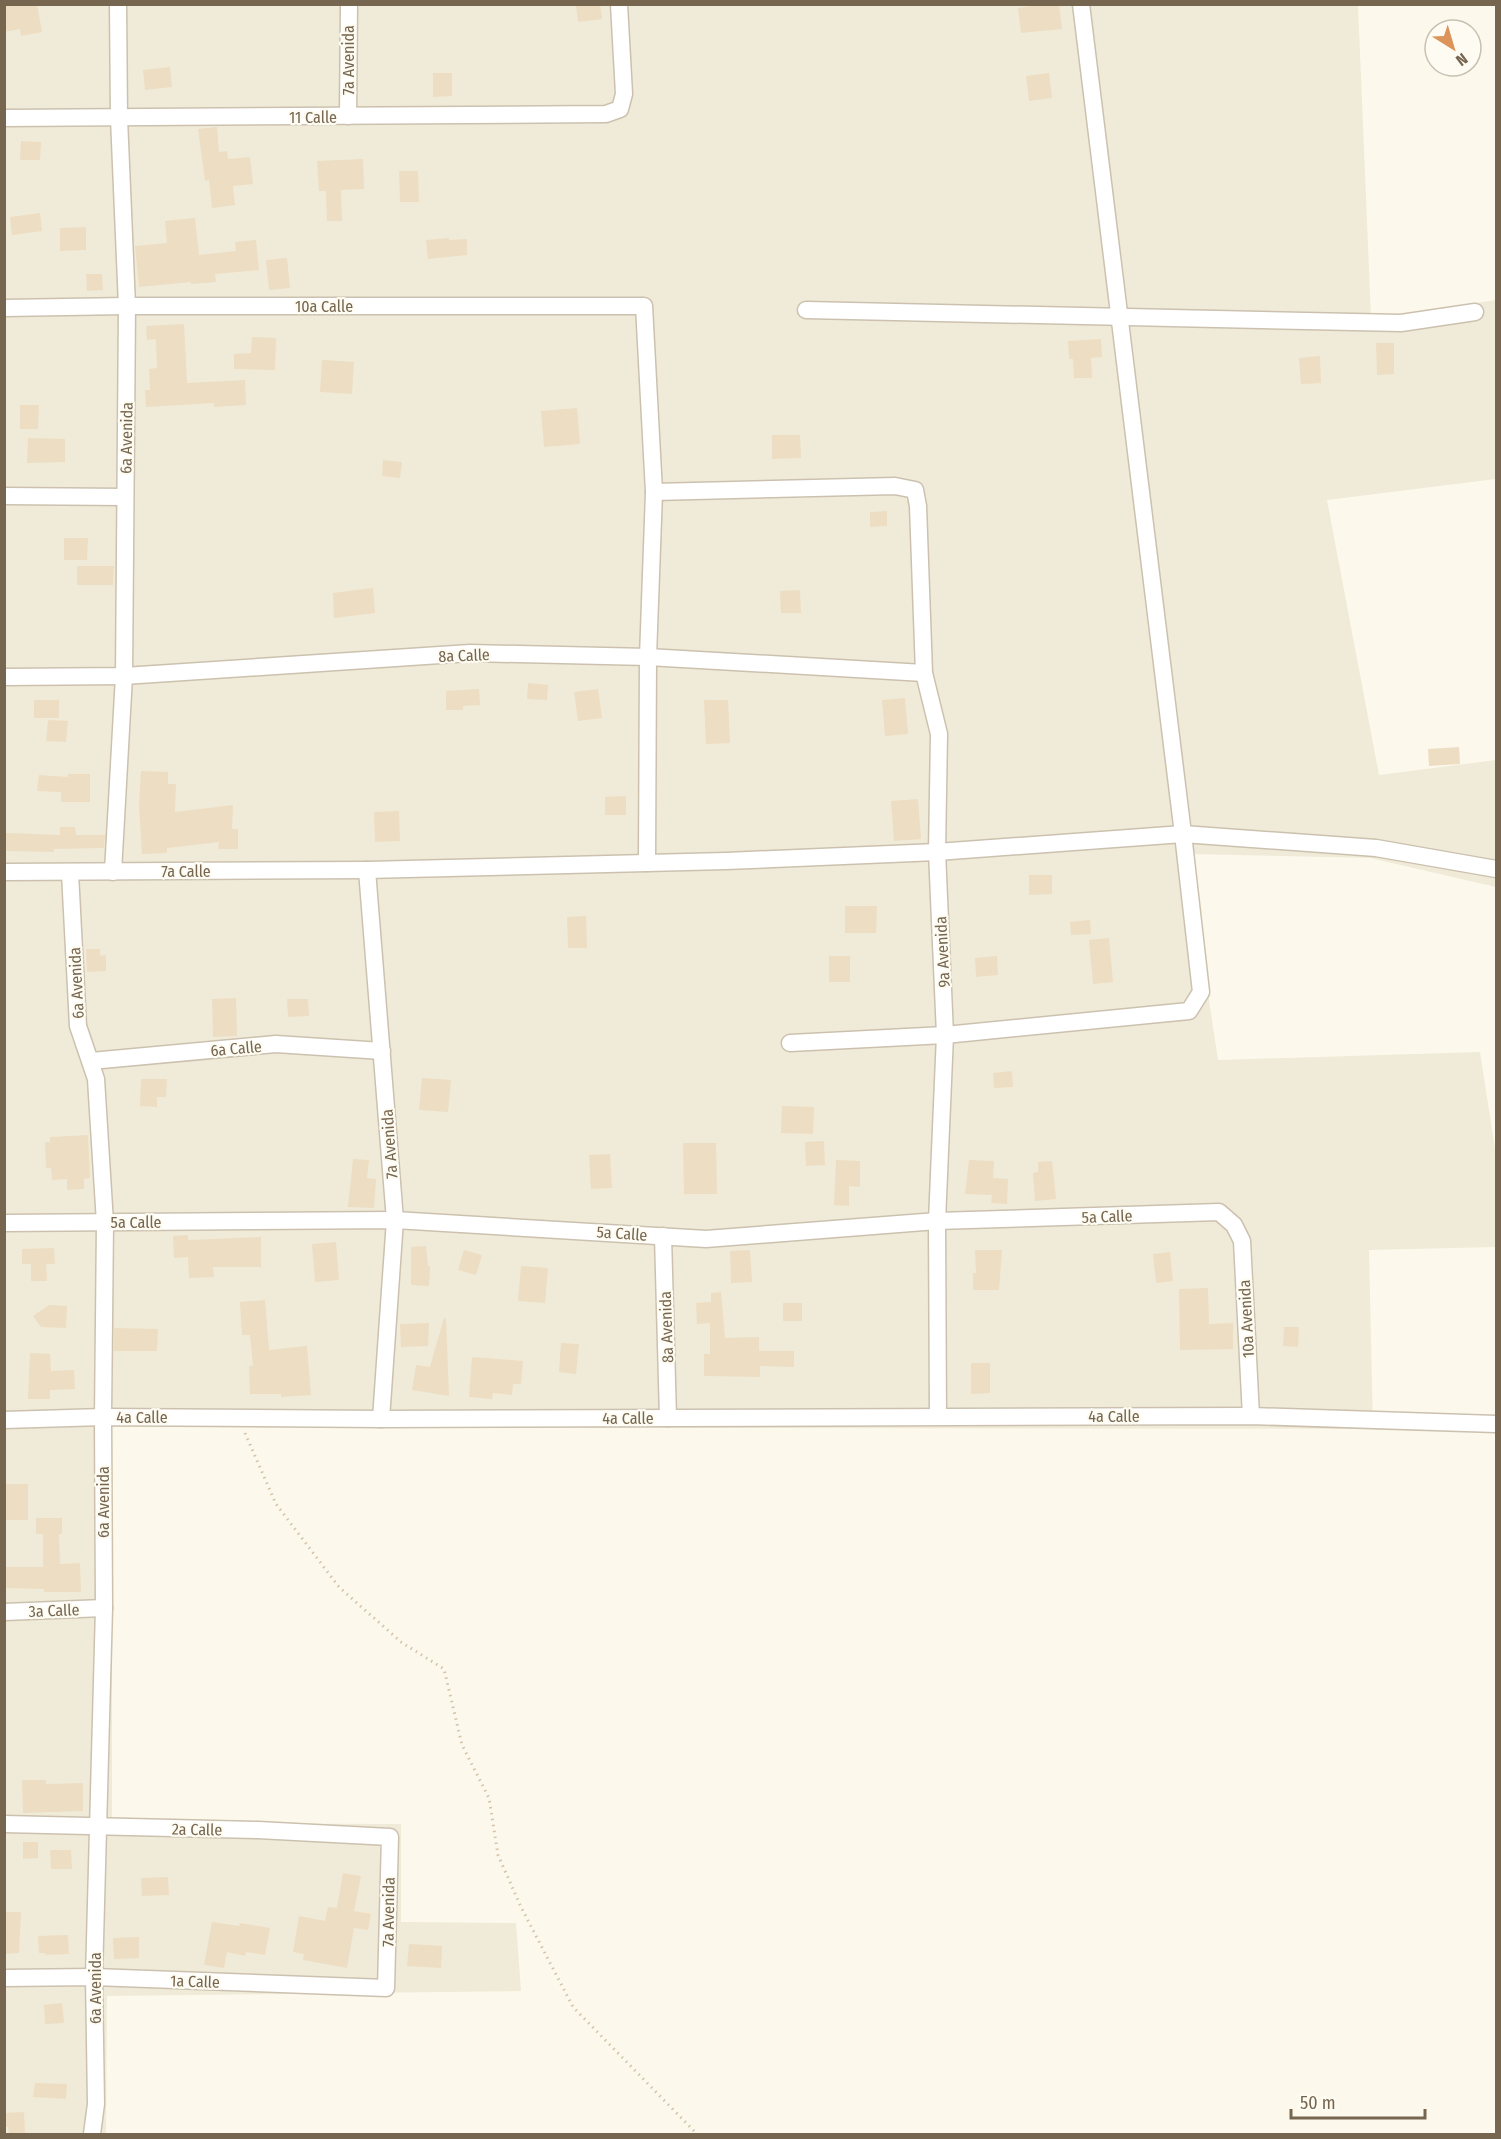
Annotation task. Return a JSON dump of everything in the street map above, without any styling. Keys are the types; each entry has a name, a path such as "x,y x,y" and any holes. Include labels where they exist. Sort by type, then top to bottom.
{"street":[{"name":"6a Avenida","path":"113,872 124,676 128,306 119,118 118,4"},
{"name":"7a Avenida","path":"348,116 349,4"},
{"name":"11 Calle","path":"4,118 606,114 620,109 624,94 619,4"},
{"path":"790,1042 945,1035 1189,1011 1201,992 1081,4"},
{"name":"10a Calle","path":"4,308 644,306 654,492"},
{"path":"806,310 1401,323 1475,312"},
{"name":"9a Avenida","path":"654,492 895,486 915,490 918,506 924,673 939,734 937,852 945,1035 937,1221 938,1416"},
{"path":"647,863 648,657 654,492"},
{"path":"4,496 125,497"},
{"name":"8a Calle","path":"4,677 124,676 470,653 648,657 924,673"},
{"name":"7a Calle","path":"4,872 367,870 647,863 937,852 1183,834 1376,848 1497,869"},
{"name":"7a Avenida","path":"367,870 395,1220 381,1419"},
{"name":"6a Avenida","path":"70,873 78,1026 96,1079 105,1223 104,1608 94,1977 96,2104 92,2134"},
{"name":"6a Calle","path":"91,1061 276,1044 382,1051"},
{"name":"5a Calle","path":"4,1223 395,1220 706,1239 937,1221 1218,1212 1234,1225"},
{"name":"10a Avenida","path":"1234,1225 1242,1241 1251,1416"},
{"name":"8a Avenida","path":"663,1236 668,1418"},
{"name":"4a Calle","path":"4,1420 103,1417 381,1419 1251,1416 1497,1424"},
{"name":"3a Calle","path":"4,1612 104,1608"},
{"name":"2a Calle","path":"4,1824 258,1830 390,1837"},
{"name":"7a Avenida","path":"386,1988 390,1837"},
{"name":"1a Calle","path":"4,1978 94,1977 386,1988"}],"path":[{"path":"238,1418 276,1504 339,1587 401,1642 444,1669 462,1745 489,1798 498,1855 521,1908 573,2007 697,2134"}],"shaded area":[{"path":"5,5 1358,5 1371,318 1496,300 1496,479 1327,500 1379,775 1496,760 1496,887 1370,858 1187,854 1218,1060 1480,1052 1496,1155 1496,1247 1369,1250 1373,1429 112,1427 112,1823 401,1824 401,1922 516,1923 521,1991 107,1996 106,2134 5,2134"}],"building":[{"path":"4,4 37,4 42,32 21,36 20,29 4,32"},
{"path":"600,4 602,19 578,22 576,6"},
{"path":"1059,4 1062,29 1021,33 1018,8"},
{"path":"170,67 172,87 145,90 143,70"},
{"path":"433,73 452,73 452,96 433,97"},
{"path":"1049,73 1052,98 1029,101 1026,76"},
{"path":"217,127 219,152 227,151 228,159 250,157 253,184 233,186 235,205 212,208 209,180 205,181 198,129"},
{"path":"21,141 41,142 40,160 20,160"},
{"path":"363,159 364,189 341,190 342,221 327,221 326,191 319,191 317,161"},
{"path":"399,171 418,171 419,202 400,202"},
{"path":"40,213 42,231 12,235 10,217"},
{"path":"195,218 199,255 236,251 235,242 256,240 259,270 215,274 216,282 139,287 135,246 167,243 165,221"},
{"path":"86,227 86,250 60,251 60,228"},
{"path":"449,238 449,240 467,239 467,255 428,259 426,240"},
{"path":"287,258 290,288 269,290 266,260"},
{"path":"86,274 102,274 103,290 87,291"},
{"path":"184,324 187,383 245,380 246,405 214,407 214,403 146,407 145,390 150,390 149,369 157,368 156,339 147,340 146,326"},
{"path":"252,337 276,338 275,370 234,369 234,354 251,353"},
{"path":"1101,339 1102,357 1091,358 1092,378 1074,378 1073,359 1069,359 1068,341"},
{"path":"1376,343 1394,343 1394,374 1377,375"},
{"path":"1320,356 1321,383 1301,384 1299,358"},
{"path":"322,360 354,362 352,394 320,392"},
{"path":"20,405 39,405 38,429 20,429"},
{"path":"577,408 580,444 544,447 541,411"},
{"path":"772,435 800,435 801,458 772,459"},
{"path":"28,438 65,439 65,462 27,463"},
{"path":"383,460 402,462 400,478 382,476"},
{"path":"887,511 887,526 870,527 870,512"},
{"path":"64,538 88,538 87,560 64,560"},
{"path":"77,566 114,566 113,585 77,585"},
{"path":"373,588 375,613 334,618 333,593"},
{"path":"800,590 801,613 781,613 780,591"},
{"path":"528,683 548,685 547,700 527,699"},
{"path":"479,689 480,705 463,706 463,710 446,710 446,691"},
{"path":"598,689 602,718 578,721 574,692"},
{"path":"905,698 908,734 885,736 882,700"},
{"path":"34,700 59,700 59,718 34,718"},
{"path":"704,700 728,700 730,743 706,744"},
{"path":"48,720 68,721 66,742 46,741"},
{"path":"1459,747 1460,764 1429,766 1428,749"},
{"path":"141,771 168,772 168,784 176,784 175,812 233,805 232,829 238,829 238,849 218,849 219,842 167,848 167,853 142,854 139,806"},
{"path":"68,774 90,774 90,802 61,802 61,792 37,791 39,775 68,777"},
{"path":"626,796 626,815 605,815 605,797"},
{"path":"918,799 921,839 894,841 891,801"},
{"path":"399,811 400,841 375,842 374,812"},
{"path":"60,827 75,827 76,835 105,835 104,848 54,849 54,852 6,851 6,833 60,835"},
{"path":"1029,875 1052,875 1052,894 1029,895"},
{"path":"845,906 877,906 876,933 845,933"},
{"path":"586,916 587,948 568,948 567,917"},
{"path":"1090,920 1091,934 1071,935 1070,922"},
{"path":"1109,938 1113,982 1093,984 1089,940"},
{"path":"86,949 100,949 100,956 106,955 106,971 87,972"},
{"path":"829,956 850,956 850,982 829,982"},
{"path":"997,956 998,975 976,977 975,958"},
{"path":"236,998 237,1036 213,1037 212,999"},
{"path":"287,999 308,999 309,1016 288,1017"},
{"path":"1012,1071 1013,1087 994,1088 993,1073"},
{"path":"422,1078 451,1080 448,1112 419,1110"},
{"path":"141,1079 167,1079 166,1097 157,1097 157,1107 140,1106"},
{"path":"782,1106 814,1107 813,1134 781,1133"},
{"path":"88,1135 90,1178 84,1179 84,1189 67,1190 67,1179 52,1180 51,1168 46,1168 45,1142 50,1142 50,1137"},
{"path":"824,1141 825,1165 806,1166 805,1142"},
{"path":"683,1143 716,1143 717,1194 684,1194"},
{"path":"610,1154 612,1188 591,1189 589,1155"},
{"path":"353,1159 369,1160 367,1178 376,1179 374,1208 348,1207"},
{"path":"836,1160 860,1161 860,1187 849,1186 849,1206 834,1205"},
{"path":"969,1160 994,1161 993,1178 1008,1179 1007,1204 991,1203 992,1195 965,1194"},
{"path":"1052,1161 1056,1199 1035,1201 1033,1173 1038,1172 1038,1162"},
{"path":"188,1235 188,1240 261,1237 261,1267 213,1267 214,1277 189,1278 188,1257 174,1258 173,1236"},
{"path":"336,1242 339,1280 315,1282 312,1244"},
{"path":"426,1246 428,1266 430,1266 429,1286 411,1285 411,1247"},
{"path":"54,1248 55,1264 46,1264 47,1281 31,1281 31,1264 22,1264 22,1249"},
{"path":"464,1250 482,1255 476,1275 458,1270"},
{"path":"750,1250 752,1282 731,1283 730,1251"},
{"path":"975,1250 1002,1250 999,1290 973,1290 973,1273 976,1273"},
{"path":"1170,1252 1173,1281 1156,1283 1153,1254"},
{"path":"521,1266 548,1268 545,1303 518,1301"},
{"path":"1208,1288 1209,1324 1233,1323 1233,1349 1180,1350 1179,1289"},
{"path":"721,1292 725,1338 759,1337 759,1351 794,1351 794,1367 760,1366 760,1377 704,1376 704,1354 710,1354 710,1323 697,1324 696,1303 711,1302 711,1293"},
{"path":"265,1300 269,1350 307,1346 311,1395 281,1397 281,1394 250,1394 249,1366 253,1366 250,1335 242,1335 240,1302"},
{"path":"783,1303 802,1303 802,1321 783,1321"},
{"path":"49,1305 67,1306 66,1328 41,1327 33,1316"},
{"path":"444,1318 446,1319 449,1396 412,1390 416,1365 430,1367"},
{"path":"429,1323 428,1346 401,1347 400,1324"},
{"path":"1284,1327 1299,1327 1298,1347 1283,1346"},
{"path":"114,1328 158,1329 157,1351 114,1351"},
{"path":"561,1343 579,1344 576,1374 559,1372"},
{"path":"30,1353 50,1354 51,1371 74,1370 75,1389 50,1390 50,1399 28,1399"},
{"path":"472,1357 523,1361 521,1384 513,1384 512,1395 493,1393 492,1399 469,1397"},
{"path":"971,1363 990,1363 990,1393 971,1394"},
{"path":"4,1484 28,1484 28,1520 4,1520"},
{"path":"36,1518 62,1518 62,1534 59,1534 60,1564 80,1563 81,1592 44,1592 44,1589 4,1588 4,1567 43,1567 43,1534 36,1534"},
{"path":"22,1780 46,1780 46,1784 83,1783 83,1811 23,1813"},
{"path":"23,1842 38,1842 38,1858 23,1859"},
{"path":"50,1850 71,1850 72,1869 51,1869"},
{"path":"343,1873 361,1876 354,1911 371,1914 368,1930 354,1928 347,1968 303,1960 304,1954 293,1952 299,1916 325,1921 328,1907 337,1908"},
{"path":"168,1877 169,1895 142,1896 141,1878"},
{"path":"4,1912 21,1912 19,1953 4,1954"},
{"path":"212,1922 239,1926 240,1923 270,1928 265,1955 246,1952 245,1956 227,1952 224,1968 204,1965"},
{"path":"68,1935 69,1954 39,1953 38,1936"},
{"path":"139,1937 139,1958 114,1959 113,1938"},
{"path":"409,1944 442,1946 441,1968 407,1966"},
{"path":"62,2003 64,2023 45,2024 44,2005"},
{"path":"35,2083 67,2084 66,2099 33,2097"},
{"path":"24,2112 25,2134 9,2134 8,2127 4,2127 4,2113"}]}
